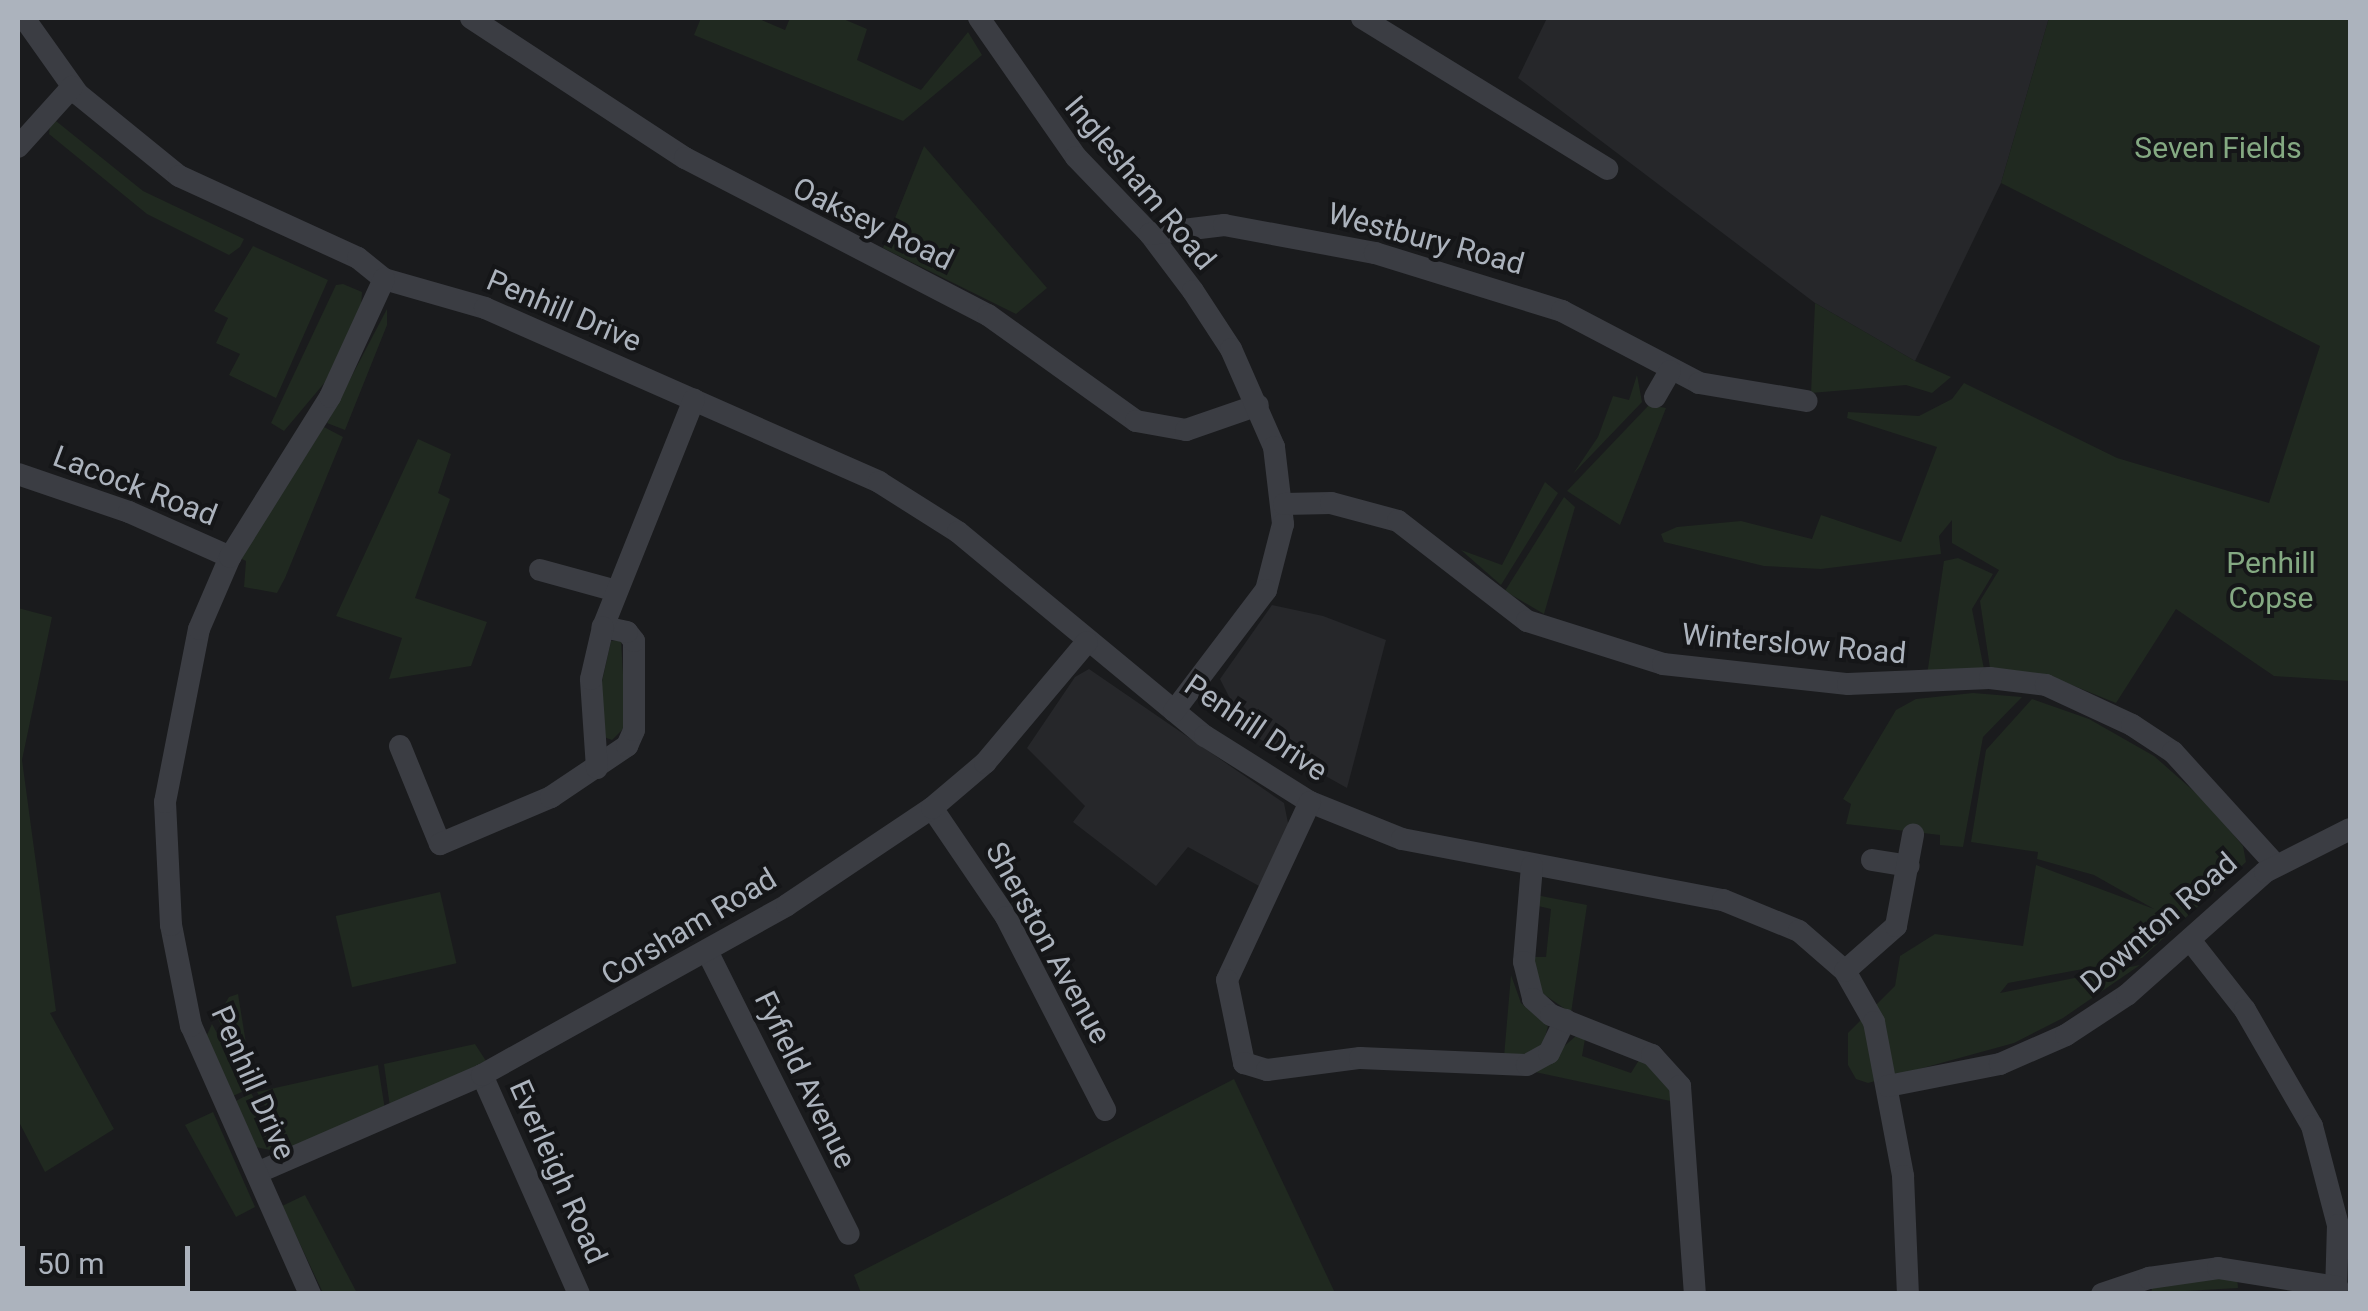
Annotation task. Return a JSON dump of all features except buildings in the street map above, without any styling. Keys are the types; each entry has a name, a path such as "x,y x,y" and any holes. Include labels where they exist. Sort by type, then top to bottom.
{"street":[{"name":"Penhill Drive","path":"24,18 72,87 179,176 358,258 384,279 484,308 694,398 913,502 1058,611 1087,642 1174,710 1310,802 1380,832 1758,910 1799,931 1844,971 1874,1022 1905,1188 1908,1294"},
{"name":"Oaksey Road","path":"471,18 699,166 988,315 1136,422 1186,430 1258,405"},
{"name":"Inglesham Road","path":"979,18 1076,157 1150,234 1217,327 1258,405 1284,504 1266,590 1174,710"},
{"path":"1362,18 1606,169"},
{"path":"18,146 72,87"},
{"name":"Westbury Road","path":"1150,234 1224,225 1393,257 1562,311 1670,371 1718,390 1807,401"},
{"name":"Penhill Drive","path":"310,1294 191,1026 164,846 182,694 199,628 230,557 330,397 384,279"},
{"path":"1655,397 1670,371"},
{"path":"597,768 592,679 603,626 613,590 694,398"},
{"name":"Lacock Road","path":"18,474 129,512 230,557"},
{"name":"Winterslow Road","path":"1284,504 1332,503 1398,521 1527,621 1664,664 1848,684 1990,678 2046,685 2132,724 2173,752 2276,865"},
{"path":"540,570 613,590"},
{"path":"400,746 440,844 551,797 628,746 634,730 634,641 628,632 603,626"},
{"name":"Corsham Road","path":"259,1172 482,1075 708,953 932,808 984,764 1087,642"},
{"path":"1310,802 1227,980 1240,1056 1251,1068 1267,1070 1360,1058 1536,1064 1565,1020"},
{"name":"Sherston Avenue","path":"932,808 1014,932 1106,1110"},
{"name":"Downton Road","path":"1888,1086 1961,1074 2031,1053 2102,1014 2276,865 2350,828"},
{"path":"1844,971 1896,926 1914,835"},
{"path":"1872,860 1909,866"},
{"path":"1532,866 1524,976 1542,1008 1652,1055 1680,1086 1695,1294"},
{"path":"2102,1294 2149,1278 2218,1268 2336,1290 2338,1224 2312,1126 2245,1010 2190,940"},
{"name":"Fyfield Avenue","path":"708,953 849,1234"},
{"name":"Everleigh Road","path":"482,1075 579,1294"}],"shaded area":[{"path":"1547,18 2049,18 2001,183 1915,361 1815,303 1518,78"},
{"path":"1272,605 1323,616 1386,640 1347,788 1247,732 1220,679"},
{"path":"1089,669 1284,803 1289,828 1259,886 1188,847 1156,886 1073,822 1085,806 1027,748 1075,677"}],"green space":[{"path":"701,18 757,18 785,30 790,18 841,18 867,29 857,60 921,90 968,32 982,55 903,121 694,35"},
{"name":"Seven Fields","path":"2049,18 2350,18 2350,681 2274,676 2176,609 2116,703 2052,677 1990,668 1980,601 1999,570 1952,543 1952,520 1939,536 1941,554 1821,569 1764,566 1664,542 1661,534 1677,527 1741,521 1812,539 1821,515 1901,542 1937,447 1847,418 1848,412 1919,416 1952,399 1964,383 2117,458 2269,503 2320,346 2001,183"},
{"path":"51,117 143,191 244,239 240,247 229,255 147,214 49,134"},
{"path":"924,146 1047,288 1016,314 883,248"},
{"path":"253,246 328,280 276,398 229,375 240,354 216,343 228,318 214,311"},
{"path":"336,285 362,292 361,307 326,381 284,431 271,423"},
{"path":"1815,303 1915,361 1951,377 1932,393 1906,385 1811,393"},
{"path":"387,309 387,325 345,430 327,423"},
{"path":"1637,375 1642,402 1573,474 1598,437 1613,396 1629,400"},
{"path":"1649,405 1666,408 1620,525 1567,491"},
{"path":"324,427 343,437 285,578 277,593 244,587 246,561 240,558"},
{"path":"418,439 451,454 438,493 450,499 415,598 487,622 471,666 389,679 402,638 336,616"},
{"path":"1545,482 1558,493 1501,585 1461,550 1502,565"},
{"path":"1564,497 1575,507 1544,614 1505,591"},
{"path":"1958,558 1993,574 1972,609 1984,669 1927,675 1944,561"},
{"path":"18,608 52,617 22,760 56,1011 50,1013 114,1129 45,1172 18,1120"},
{"path":"621,640 626,726 612,740 604,737 597,704 611,641"},
{"path":"1973,693 2022,697 1983,737 1963,847 1940,845 1940,835 1846,824 1851,804 1843,799 1896,710 1916,699"},
{"path":"2032,699 2089,719 2154,756 2205,801 2243,846 2246,862 2142,958 2008,983 2000,993 2140,965 2063,1018 2014,1043 1868,1083 1856,1079 1848,1065 1848,1033 1895,986 1900,956 1935,934 2023,946 2036,865 2154,909 2094,875 2037,859 2038,852 1971,842 1986,750"},
{"path":"440,892 456,963 352,987 336,916"},
{"path":"1536,895 1587,905 1571,1013 1539,991 1531,957 1546,957 1551,909 1534,905"},
{"path":"1511,975 1521,1003 1548,1026 1541,1052 1504,1057"},
{"path":"238,994 253,1087 217,1017 229,997"},
{"path":"212,1024 248,1089 231,1097 206,1037"},
{"path":"1577,1035 1585,1039 1582,1056 1631,1073 1639,1060 1650,1064 1665,1078 1675,1102 1535,1072"},
{"path":"475,1044 486,1061 390,1107 384,1064"},
{"path":"378,1065 385,1110 291,1151 257,1092"},
{"path":"1234,1079 1335,1293 861,1293 854,1275"},
{"path":"251,1093 285,1153 255,1147 234,1102"},
{"path":"213,1112 255,1207 236,1217 185,1125"},
{"path":"305,1195 357,1293 323,1293 282,1206"},
{"path":"2237,1277 2238,1288 2151,1293 2153,1285"}],"park label":[{"name":"Penhill Copse","path":"2271,580"}]}
